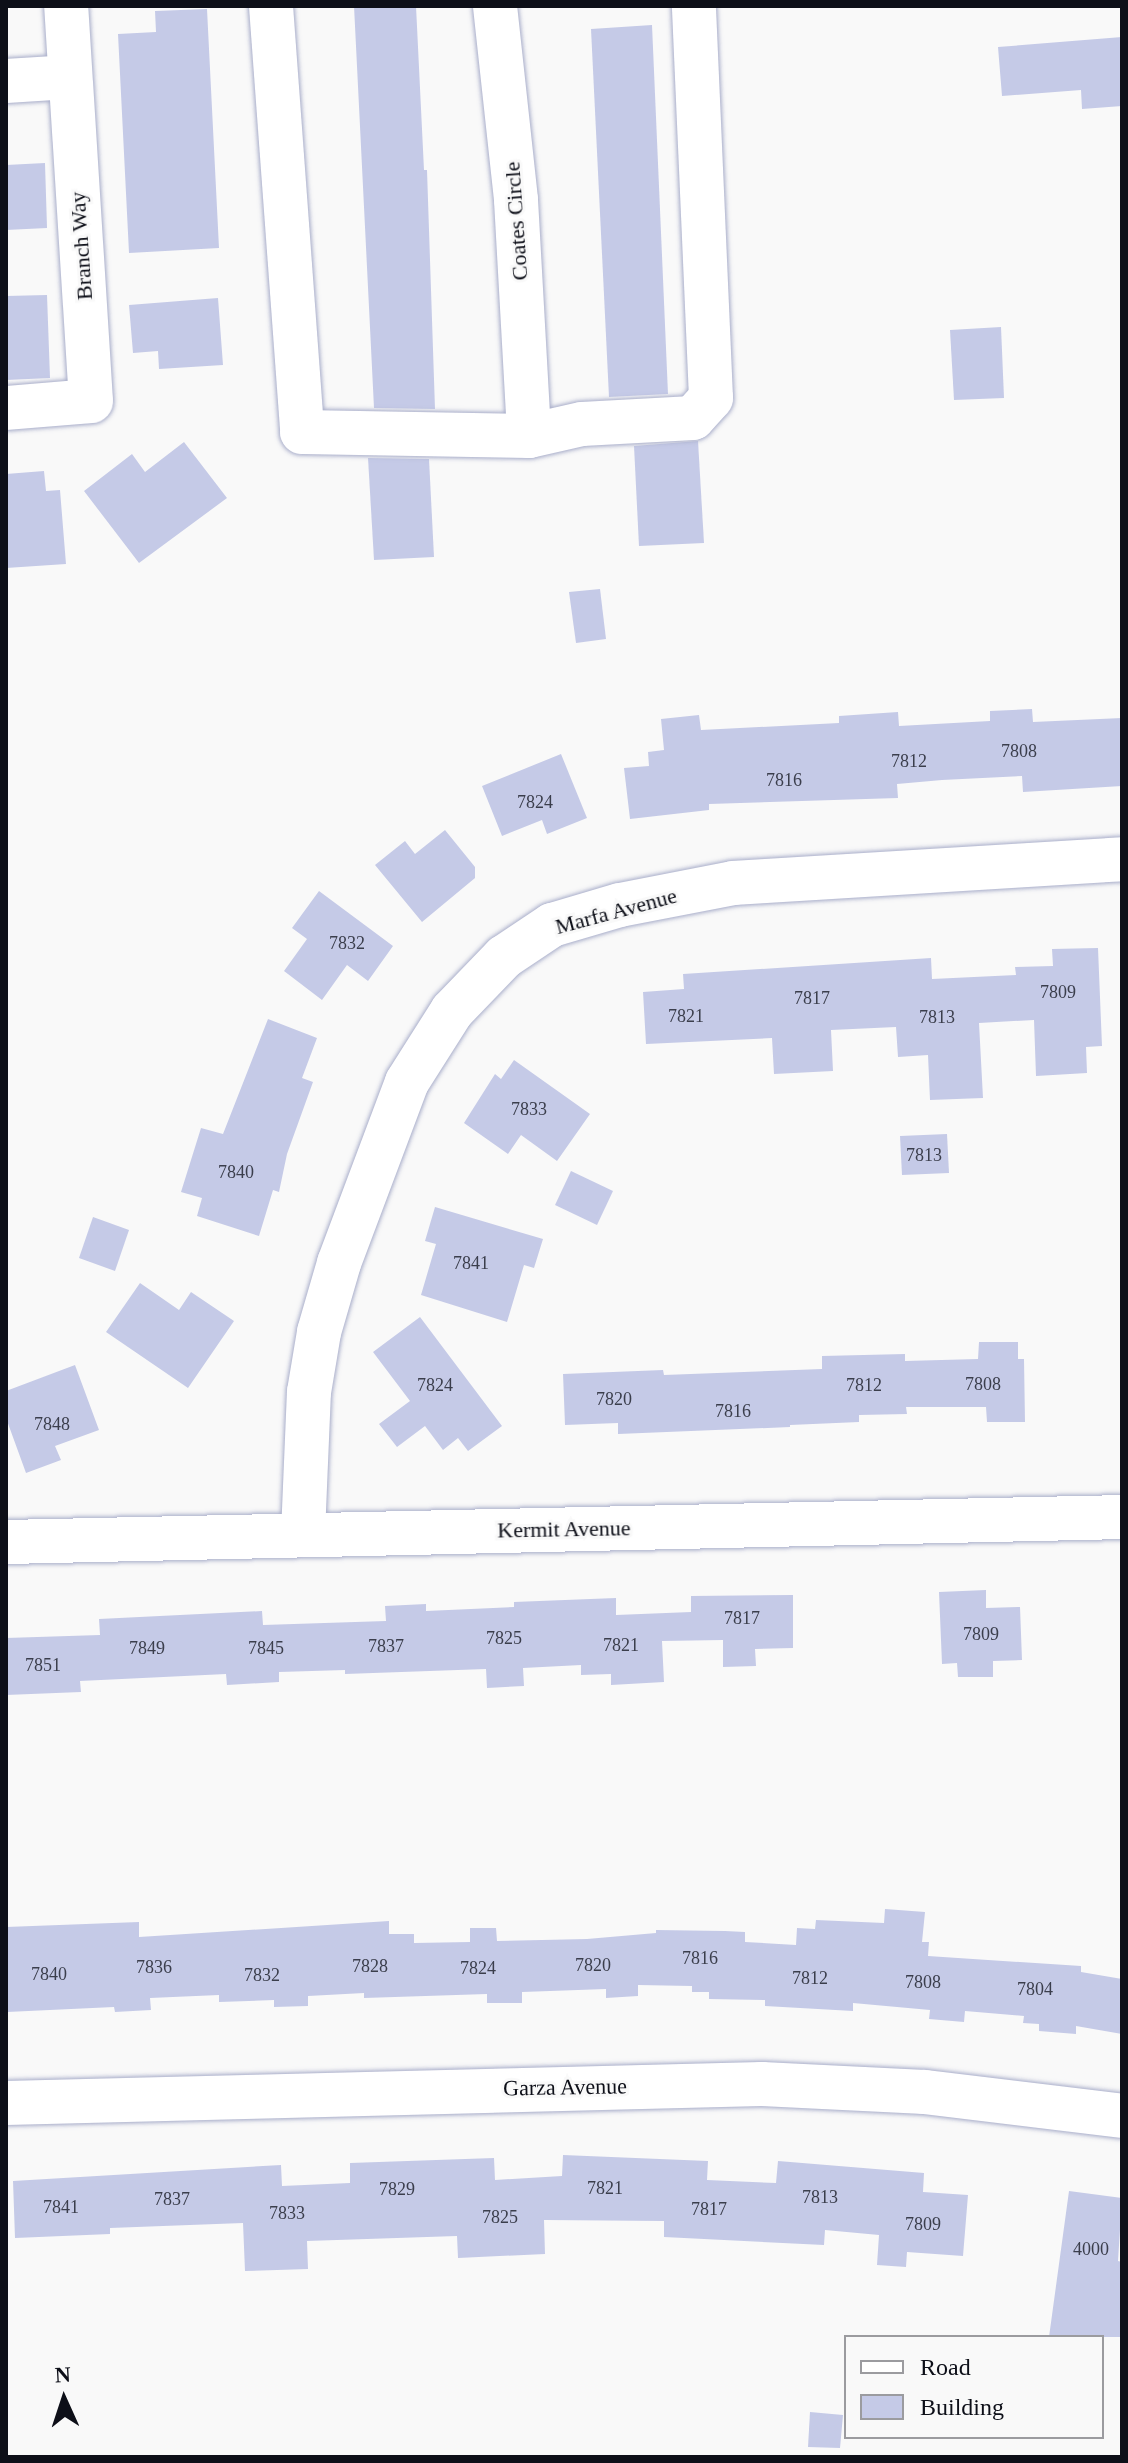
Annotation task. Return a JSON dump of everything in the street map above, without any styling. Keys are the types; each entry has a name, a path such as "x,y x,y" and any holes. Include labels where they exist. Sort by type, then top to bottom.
{"street":[{"name":"Branch Way","path":"6,408 91,401 66,6"},
{"path":"271,6 302,432 529,436 582,424 693,418 711,398 694,6"},
{"name":"Coates Circle","path":"495,6 516,200 529,436"},
{"path":"6,81 70,77"},
{"name":"Marfa Avenue","path":"303,1534 309,1392 319,1332 339,1263 407,1082 452,1011 504,957 552,925 620,905 733,883 1122,859"},
{"name":"Kermit Avenue","path":"6,1542 1122,1517"},
{"name":"Garza Avenue","path":"6,2103 762,2084 925,2092 1122,2116"}],"building":[{"path":"354,6 416,6 424,170 427,170 435,409 374,408"},
{"path":"207,9 219,248 129,253 118,34 156,32 155,11"},
{"path":"652,25 668,394 609,397 591,29"},
{"path":"1122,37 1122,106 1082,109 1081,90 1002,96 998,47"},
{"path":"45,163 47,228 6,230 6,165"},
{"path":"47,295 50,378 6,380 6,296"},
{"path":"218,298 223,365 159,369 158,351 133,353 129,305"},
{"path":"1001,327 1004,398 954,400 950,330"},
{"path":"698,441 704,543 639,546 634,446"},
{"path":"184,442 227,498 139,563 84,491 132,454 145,472"},
{"path":"368,458 429,459 434,557 374,560"},
{"path":"44,471 46,491 60,490 66,564 6,568 6,474"},
{"path":"600,589 606,639 576,643 569,592"},
{"path":"1032,709 1033,722 1122,718 1122,786 1023,792 1022,776 942,780 897,784 898,798 709,804 709,810 630,819 624,768 649,766 648,752 664,750 661,719 699,715 701,730 839,723 839,716 898,712 899,726 990,721 990,711"},
{"path":"561,754 587,818 547,834 542,820 502,836 482,786"},
{"path":"445,830 475,867 475,878 422,922 375,865 405,841 415,854"},
{"path":"319,891 393,946 368,981 347,965 322,1000 284,971 307,939 292,928"},
{"path":"1098,948 1102,1046 1086,1047 1087,1073 1036,1076 1034,1020 979,1023 983,1098 930,1100 928,1055 898,1057 896,1027 831,1030 833,1071 774,1074 772,1038 646,1044 643,992 684,989 683,974 931,958 932,979 1016,975 1015,967 1053,966 1052,949"},
{"path":"268,1019 317,1038 302,1078 313,1082 287,1154 279,1192 273,1190 259,1236 197,1216 202,1198 181,1192 201,1128 223,1134"},
{"path":"514,1060 590,1114 557,1161 521,1135 508,1154 464,1123 495,1074 501,1079"},
{"path":"947,1134 949,1173 902,1175 900,1136"},
{"path":"571,1171 613,1191 597,1225 555,1205"},
{"path":"435,1207 543,1239 534,1268 524,1265 507,1322 421,1295 436,1244 425,1241"},
{"path":"93,1217 129,1230 115,1271 79,1258"},
{"path":"140,1283 179,1310 191,1292 234,1321 188,1388 106,1332"},
{"path":"420,1317 502,1426 468,1451 458,1438 443,1450 425,1426 397,1447 379,1424 410,1401 373,1352"},
{"path":"979,1342 1018,1342 1018,1359 1024,1359 1025,1422 987,1422 986,1407 906,1407 907,1414 859,1415 859,1422 790,1427 618,1434 618,1423 565,1425 563,1374 663,1370 664,1375 822,1369 822,1356 905,1354 905,1361 978,1359"},
{"path":"75,1365 99,1430 55,1446 61,1460 26,1473 6,1418 6,1391"},
{"path":"986,1590 986,1608 1020,1607 1022,1660 993,1661 993,1677 958,1677 957,1663 942,1664 939,1592"},
{"path":"793,1595 793,1648 755,1649 756,1666 723,1667 723,1640 662,1641 664,1682 611,1685 611,1674 581,1675 581,1665 523,1668 524,1686 487,1688 486,1669 345,1674 345,1670 279,1672 279,1682 227,1685 226,1674 80,1681 81,1692 6,1695 6,1638 100,1635 99,1619 262,1611 263,1625 386,1621 385,1606 426,1604 426,1611 514,1607 514,1602 616,1598 616,1615 691,1612 691,1596"},
{"path":"885,1909 925,1912 922,1942 929,1942 928,1956 1081,1966 1081,1972 1122,1979 1122,2034 1076,2026 1076,2034 1039,2031 1039,2024 1023,2023 1024,2016 965,2011 964,2022 929,2019 930,2010 853,2003 853,2011 765,2006 765,2000 709,1999 709,1992 692,1992 692,1986 638,1985 638,1996 606,1998 606,1989 522,1992 522,2003 487,2003 487,1994 364,1998 364,1993 308,1996 308,2006 274,2007 274,2000 219,2002 219,1995 150,1998 151,2010 115,2012 114,2007 7,2012 6,1927 139,1922 139,1937 389,1921 389,1934 414,1934 414,1943 470,1942 470,1928 496,1928 497,1941 587,1939 656,1933 656,1930 745,1932 745,1942 796,1945 797,1928 815,1929 816,1920 884,1923"},
{"path":"563,2155 708,2161 707,2180 776,2183 778,2161 924,2173 923,2192 968,2195 963,2256 907,2252 906,2267 877,2265 879,2235 825,2230 824,2245 664,2237 664,2221 544,2220 545,2254 458,2258 457,2236 307,2241 308,2269 245,2271 243,2223 110,2228 110,2234 15,2238 13,2181 281,2165 282,2186 350,2183 350,2163 494,2158 495,2180 562,2176"},
{"path":"1069,2191 1122,2198 1118,2261 1122,2262 1122,2337 1049,2335"},
{"path":"810,2412 843,2415 840,2448 808,2447"}]}
